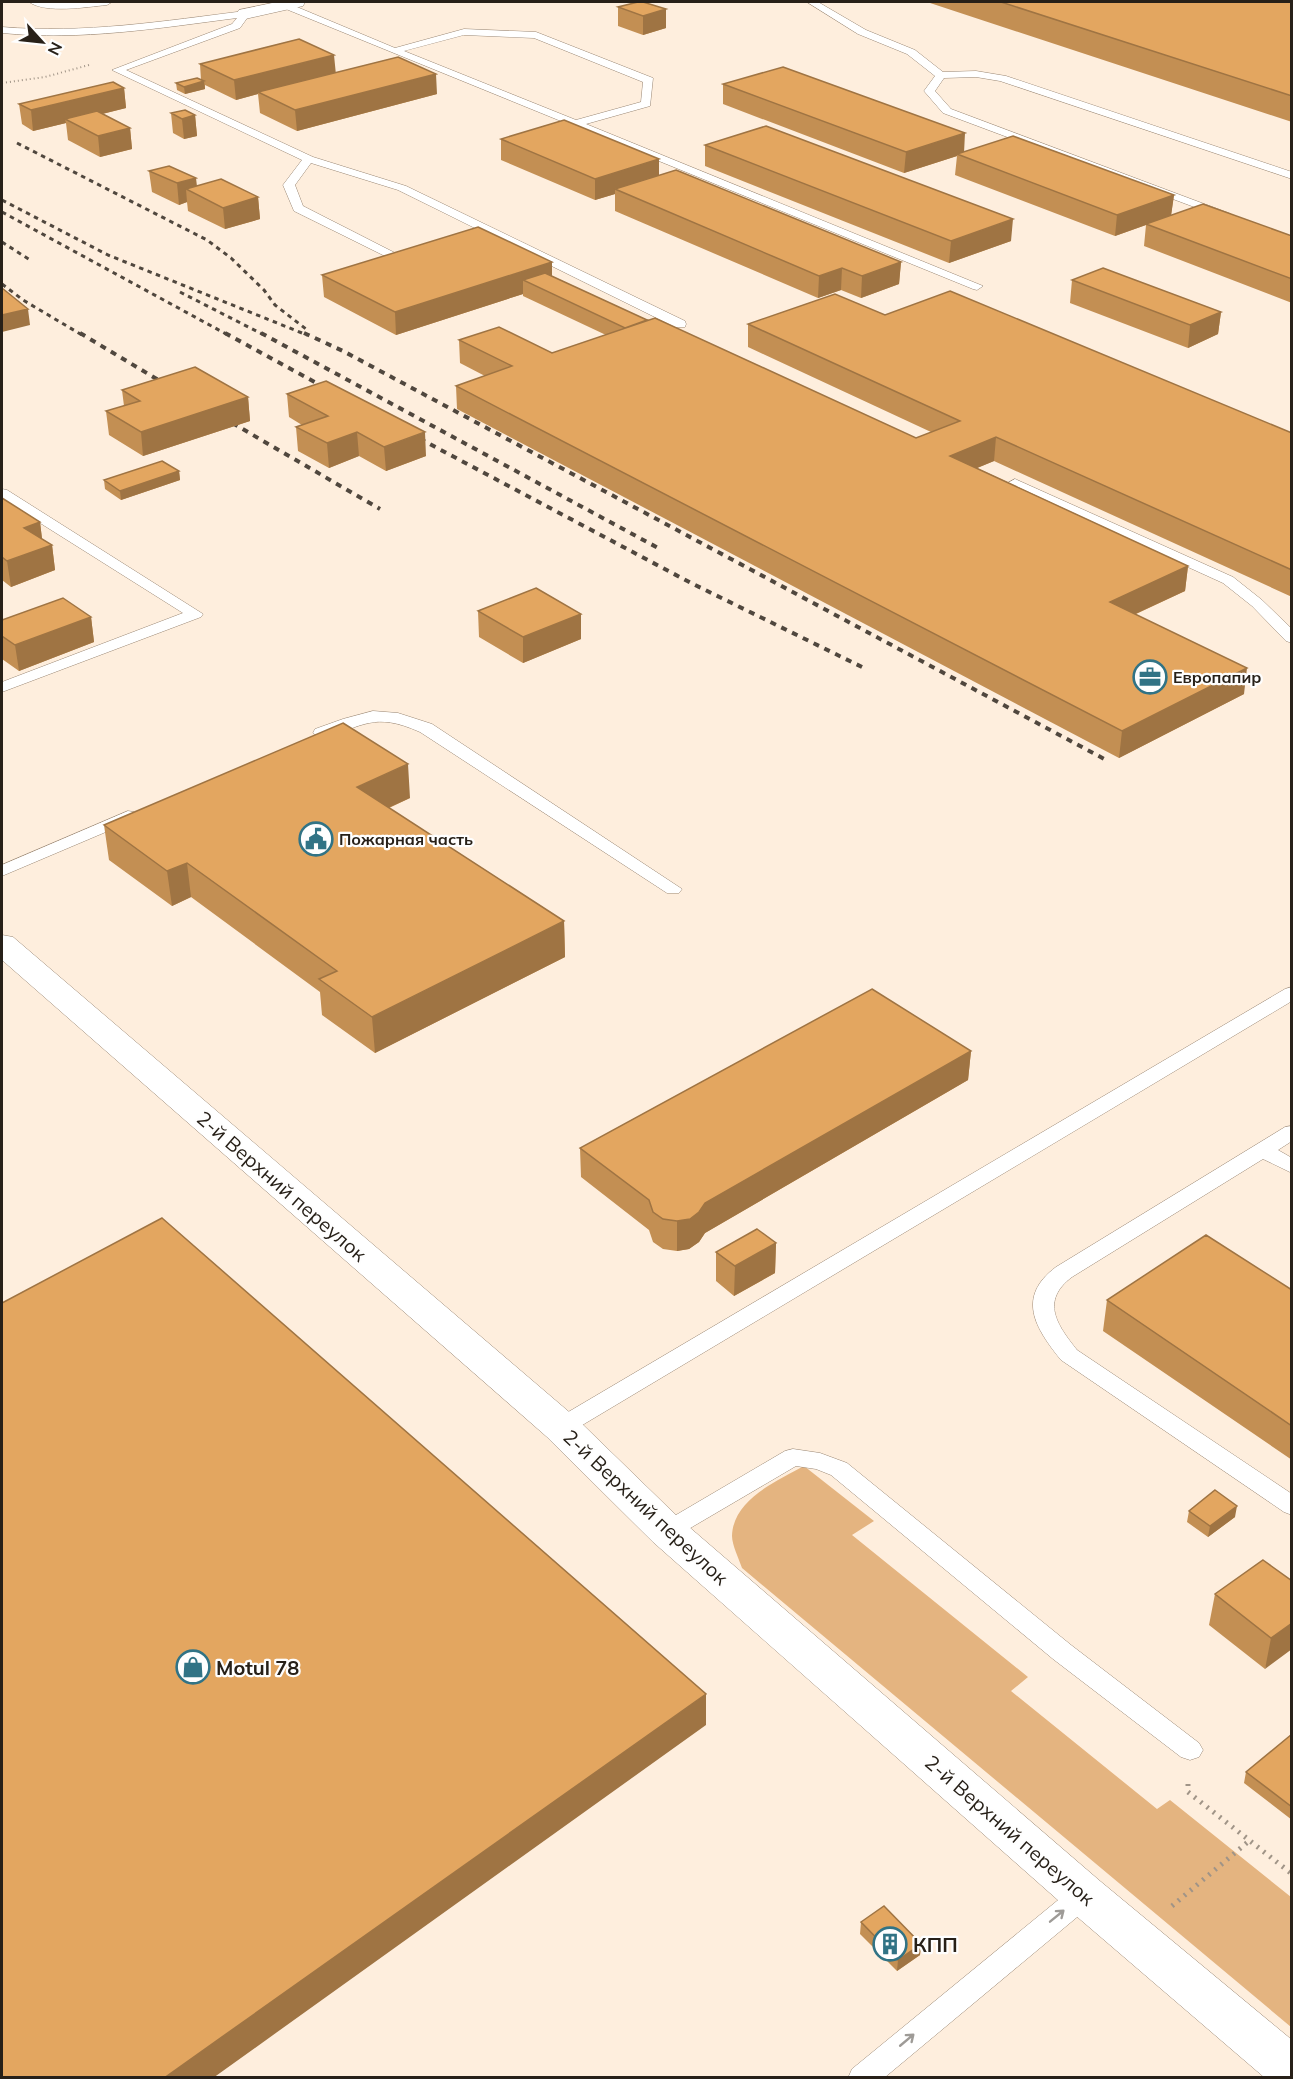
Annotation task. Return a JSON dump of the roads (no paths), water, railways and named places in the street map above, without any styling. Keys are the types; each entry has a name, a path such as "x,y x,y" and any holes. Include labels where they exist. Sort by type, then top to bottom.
{"street":[{"path":"244,14 280,4"},
{"name":"2-й Верхний переулок","path":"2,944 561,1427 667,1532 1084,1894 1292,2070"}],"lane":[{"path":"34,2 63,6 107,2"},
{"path":"812,2 862,32 911,52 941,75 976,74 1002,78 1292,176"},
{"path":"280,4 977,286"},
{"path":"2,30 26,33 67,33 244,14"},
{"path":"244,14 236,26 117,70 309,159 402,188 680,324"},
{"path":"394,51 464,32 536,35 649,80 646,104 575,123"},
{"path":"941,75 929,91 947,111 1236,218"},
{"path":"309,159 289,185 298,207 399,258"},
{"path":"1015,483 1228,580 1257,603 1292,638"},
{"path":"2,493 195,614 2,687"},
{"path":"303,741 357,718 387,715 407,718 426,728 673,889"},
{"path":"2,871 141,811"},
{"path":"561,1427 1292,993"},
{"path":"1292,1132 1064,1272 1048,1285 1044,1300 1046,1320 1055,1338 1069,1355 1292,1506"},
{"path":"1264,1150 1292,1167"},
{"path":"667,1532 793,1457 820,1461 840,1469 1062,1652 1190,1750"},
{"path":"862,2078 1084,1894"}],"railway":[{"path":"17,143 207,240 231,258 264,290 275,305 306,329"},
{"path":"2,200 108,255 307,335"},
{"path":"2,212 228,335"},
{"path":"2,242 30,260"},
{"path":"2,284 23,300 82,335"},
{"path":"180,292 264,335"},
{"path":"80,333 170,387"},
{"path":"225,333 333,392"},
{"path":"261,333 660,549"},
{"path":"304,333 343,351 1108,761"},
{"path":"222,417 380,509"},
{"path":"409,433 691,583 862,667"}],"place":[{"name":"Европапир","path":"1150,677"},
{"name":"Пожарная часть","path":"316,839"},
{"name":"Motul 78","path":"193,1667"},
{"name":"КПП","path":"890,1944"}]}
